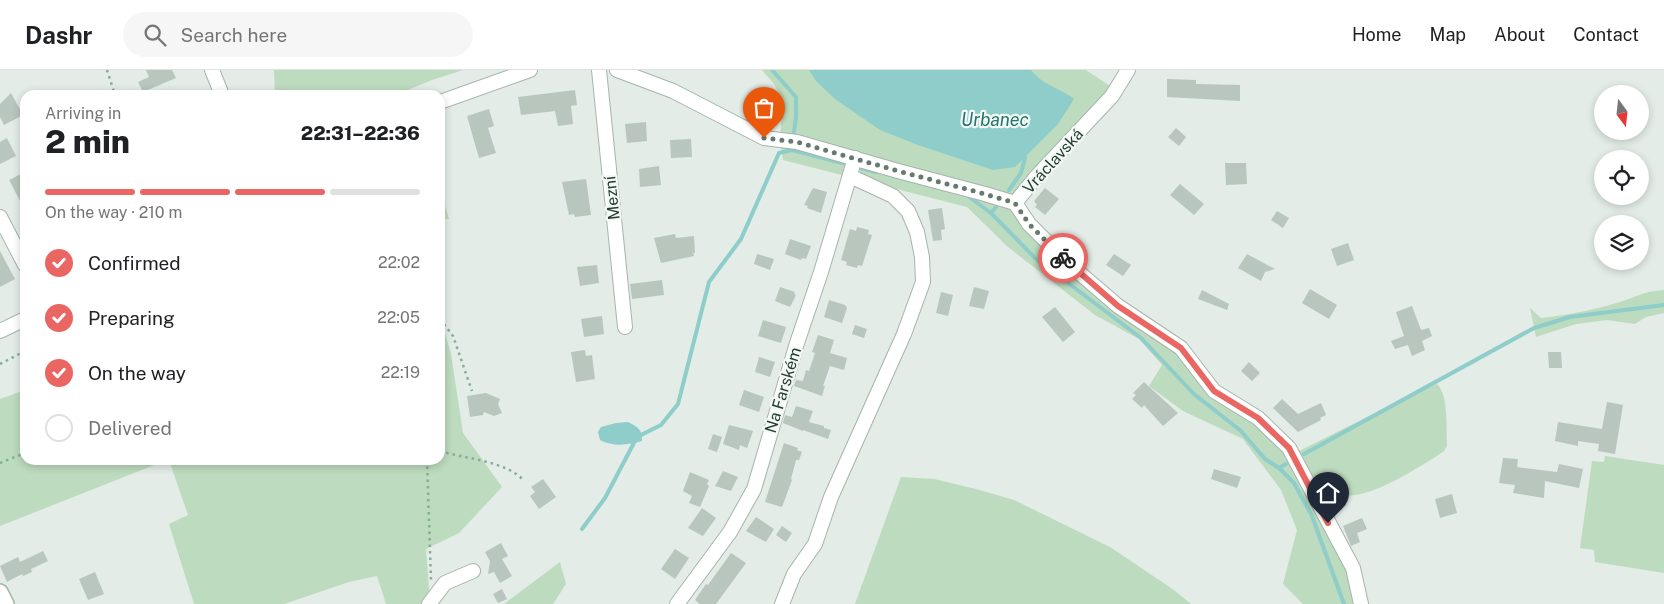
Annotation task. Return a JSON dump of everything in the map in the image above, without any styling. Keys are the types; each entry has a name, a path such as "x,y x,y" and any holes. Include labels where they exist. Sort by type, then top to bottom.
{"main road":[{"path":"0,592 6,604"}],"street":[{"path":"212,70 220,90"},
{"path":"445,100 530,70"},
{"name":"Mezní","path":"599,70 625,327"},
{"name":"Vráclavská","path":"617,70 673,92 764,138 793,141 853,166 898,171 1015,203 1112,96 1128,70"},
{"path":"782,604 794,574 815,544 830,497 904,334 923,282 922,257 917,232 908,211 893,196 853,166"},
{"name":"Na Farském","path":"676,604 730,532 754,489 797,343 822,272 853,166"},
{"path":"1015,203 1029,224 1068,263 1118,306 1181,348 1214,391 1258,418 1289,448 1353,568 1361,604"},
{"path":"0,217 20,255"},
{"path":"0,331 20,321"},
{"path":"430,603 445,584 466,573 473,572"}],"path":[{"path":"107,70 113,90"},
{"path":"445,326 453,336 472,391"},
{"path":"0,364 20,354"},
{"path":"445,452 506,468 518,475 524,482"},
{"path":"0,463 20,455"},
{"path":"427,465 430,603"}],"green space":[{"path":"274,70 463,70 408,90 275,90"},
{"path":"762,70 1086,70 1116,90 1015,203 847,156 842,175 783,160 780,139 783,100 774,84"},
{"path":"859,161 1014,206 1028,227 1180,349 1213,393 1287,449 1351,569 1359,604 1303,604 1283,584 1297,530 1281,490 1243,439 1183,411 1149,386 1162,365 1139,339 1095,315 1008,247 967,207 873,183 862,175 859,169"},
{"path":"445,206 449,219 445,219"},
{"path":"1664,290 1664,313 1646,317 1635,324 1607,320 1576,324 1536,337 1530,308 1541,318 1552,317 1595,309 1645,293"},
{"path":"445,333 451,354 463,433 502,487 459,533 426,549 430,604 386,604 377,576 349,582 284,604 194,604 169,524 188,515 171,465 445,465"},
{"path":"1437,384 1441,389 1445,404 1447,446 1444,451 1382,487 1355,495 1336,493 1316,479 1297,452 1395,403"},
{"path":"20,392 20,465 154,465 0,526 0,399"},
{"path":"1605,456 1664,465 1664,573 1595,562 1594,550 1580,548 1592,461 1604,462"},
{"path":"901,477 934,479 1014,500 1110,547 1174,590 1191,604 855,604"},
{"path":"560,562 566,584 553,604 504,604"}],"water":[{"name":"Urbanec","path":"809,70 1031,70 1041,80 1074,99 1058,124 1015,167 993,170 880,130 835,99 816,81"},
{"path":"628,422 639,429 642,441 621,445 610,444 600,440 598,432 601,427"}],"building":[{"path":"146,70 172,70 176,78 148,90 142,90 138,82 149,77"},
{"path":"1167,79 1196,80 1196,84 1240,85 1240,101 1167,97"},
{"path":"575,90 577,105 571,106 573,124 558,126 555,111 521,115 518,97"},
{"path":"11,93 20,110 20,117 4,125 0,117 0,104"},
{"path":"489,109 494,126 488,128 496,153 479,158 467,116"},
{"path":"646,122 647,141 627,143 625,124"},
{"path":"1176,128 1186,137 1179,146 1168,137"},
{"path":"7,138 16,156 0,164 0,142"},
{"path":"691,139 692,157 671,158 670,140"},
{"path":"1225,163 1246,163 1247,184 1226,185"},
{"path":"659,166 661,185 640,187 639,169"},
{"path":"20,174 20,201 9,180"},
{"path":"586,179 591,215 575,217 574,214 569,215 562,182"},
{"path":"1180,184 1204,204 1194,215 1170,195"},
{"path":"813,188 827,192 821,213 804,205"},
{"path":"1045,188 1059,199 1045,215 1035,207 1037,205 1034,201"},
{"path":"942,208 945,229 941,230 942,240 933,241 928,210"},
{"path":"1277,211 1289,218 1283,228 1271,220"},
{"path":"857,227 869,230 868,234 872,235 862,266 858,265 857,268 846,265 847,262 841,260 850,229 856,231"},
{"path":"675,234 676,238 694,236 694,256 661,263 654,238"},
{"path":"790,239 811,246 806,259 802,258 801,260 785,254"},
{"path":"1348,243 1354,260 1337,266 1331,249"},
{"path":"0,251 15,279 0,287"},
{"path":"757,254 774,259 770,270 754,264"},
{"path":"1114,254 1131,265 1123,276 1106,265"},
{"path":"1247,254 1275,269 1265,272 1261,281 1238,268"},
{"path":"597,265 599,283 580,286 577,267"},
{"path":"662,280 664,295 632,299 630,284"},
{"path":"780,287 795,292 794,294 796,295 790,307 775,301"},
{"path":"974,287 989,291 984,309 969,306"},
{"path":"1310,289 1337,305 1329,319 1302,303"},
{"path":"1202,290 1229,304 1227,310 1198,299"},
{"path":"941,292 953,295 948,316 936,313"},
{"path":"829,300 845,305 847,308 842,323 824,317"},
{"path":"1412,306 1421,330 1429,328 1432,336 1422,341 1425,350 1412,356 1408,345 1395,349 1391,341 1404,336 1396,312"},
{"path":"1055,307 1075,332 1063,342 1042,317"},
{"path":"602,316 604,334 584,337 581,319"},
{"path":"763,320 786,327 781,343 758,336"},
{"path":"855,325 867,329 864,338 852,334"},
{"path":"818,335 834,340 830,353 847,358 844,370 830,366 823,386 825,386 822,396 794,386 796,380 803,381 806,370 809,371 815,353 812,352"},
{"path":"585,350 586,356 592,355 595,379 576,382 571,352"},
{"path":"1548,352 1561,352 1562,368 1549,368"},
{"path":"759,357 775,362 770,377 755,372"},
{"path":"1249,362 1260,373 1252,381 1241,371"},
{"path":"1144,382 1178,413 1163,426 1144,405 1142,408 1132,399 1136,395 1133,393"},
{"path":"744,390 764,397 759,412 739,405"},
{"path":"486,393 500,399 498,404 502,413 494,416 484,412 483,415 470,417 467,396"},
{"path":"1282,399 1298,414 1321,403 1326,415 1320,418 1321,420 1298,432 1273,408"},
{"path":"1607,402 1623,405 1615,454 1598,451 1599,444 1578,441 1578,446 1555,441 1558,422 1602,429"},
{"path":"796,406 813,411 809,422 831,430 828,439 783,423 785,415 792,417"},
{"path":"729,425 753,431 747,448 740,445 739,450 723,444"},
{"path":"713,434 722,437 717,452 708,449"},
{"path":"784,443 798,448 797,450 802,452 799,460 796,460 792,480 782,507 765,502"},
{"path":"1503,458 1518,459 1517,467 1557,472 1559,464 1583,469 1579,488 1545,481 1544,498 1513,493 1515,485 1499,483"},
{"path":"1214,469 1241,477 1237,488 1211,479"},
{"path":"723,471 738,477 731,491 715,486"},
{"path":"690,472 709,480 707,484 709,486 700,507 689,503 692,496 683,491"},
{"path":"543,479 556,497 539,509 530,496 535,492 531,487"},
{"path":"1452,494 1457,513 1440,518 1435,499"},
{"path":"702,508 716,518 703,536 688,528"},
{"path":"756,517 774,529 766,542 746,531"},
{"path":"1362,518 1367,529 1357,533 1360,542 1351,546 1343,526"},
{"path":"782,526 792,533 786,542 776,535"},
{"path":"501,543 508,556 502,559 512,576 500,583 494,572 488,574 490,561 485,552"},
{"path":"675,549 689,558 675,579 661,569"},
{"path":"43,551 48,561 31,569 32,572 23,576 22,574 7,582 0,566 18,557 20,562"},
{"path":"731,553 746,563 716,604 700,604 695,600"},
{"path":"95,572 104,594 88,600 79,579"},
{"path":"502,589 507,599 498,603 493,594"}],"waterway":[{"path":"772,70 796,97 796,118 793,138"},
{"path":"792,145 792,150 850,165"},
{"path":"582,529 605,498 637,437 661,425 678,404 709,282 741,239 779,153 792,150"},
{"path":"1009,190 1021,173 1025,158 1022,156"},
{"path":"857,167 876,172"},
{"path":"968,196 991,213 1035,258 1141,338 1194,394 1241,431 1265,459 1279,468 1294,483 1312,516 1344,604"},
{"path":"991,213 996,207"},
{"path":"1304,454 1534,328 1570,317 1664,305"},
{"path":"1279,468 1286,464"}],"way so far":[{"path":"764,138 797,142 1015,203 1029,224 1063,258"}],"route":[{"path":"1063,258 1118,306 1154,328 1181,348 1214,391 1258,418 1289,448 1328,523"}]}
